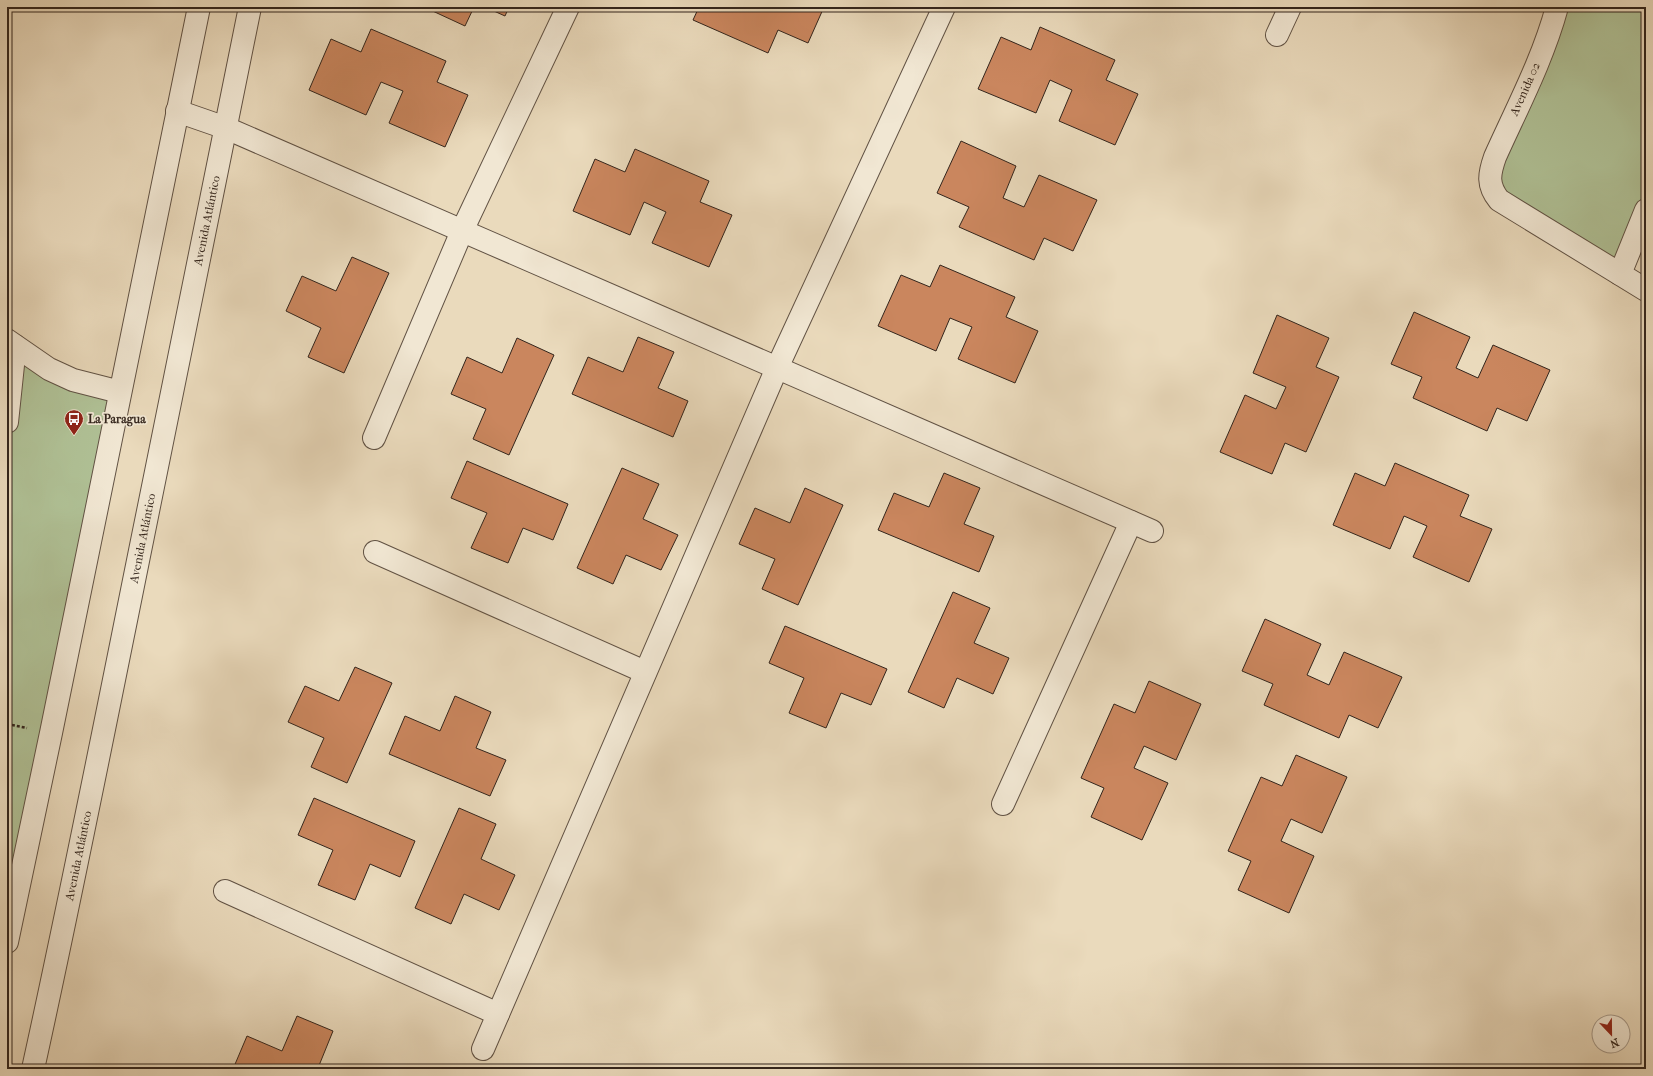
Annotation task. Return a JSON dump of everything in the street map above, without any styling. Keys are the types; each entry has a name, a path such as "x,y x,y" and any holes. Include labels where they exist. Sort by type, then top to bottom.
{"street":[{"path":"7,942 53,725 199,7"},
{"name":"Avenida Atlántico","path":"33,1069 92,792 250,7"},
{"path":"374,438 462,231 568,7"},
{"path":"483,1049 777,368 944,7"},
{"path":"1277,35 1290,7"},
{"name":"Avenida 02","path":"1557,7 1553,23 1537,64 1491,170 1490,181 1493,192 1499,200 1620,274"},
{"path":"177,110 226,128 1152,531"},
{"path":"1646,210 1620,274 1646,290"},
{"path":"11,343 49,369 72,380 120,392"},
{"path":"7,422 11,343"},
{"path":"1004,804 1131,522"},
{"path":"375,552 646,672"},
{"path":"225,891 498,1014"}],"green space":[{"path":"1557,7 1646,7 1646,210 1620,274 1499,200 1491,170"},
{"path":"15,346 120,392 7,942 7,422"}],"building":[{"path":"424,7 474,7 465,26"},
{"path":"485,7 509,7 505,16"},
{"path":"699,7 824,7 808,43 778,30 768,53 693,20"},
{"path":"1040,27 1115,60 1106,80 1138,94 1115,145 1059,121 1072,90 1050,80 1036,113 978,89 1001,37 1031,50"},
{"path":"371,29 446,61 437,82 468,95 445,147 389,123 403,91 381,82 366,115 309,90 331,39 361,52"},
{"path":"961,141 1016,166 1003,198 1024,207 1039,175 1097,200 1073,251 1044,238 1034,260 959,227 969,207 937,193"},
{"path":"635,149 709,181 700,202 732,215 709,267 652,243 666,212 644,202 630,235 573,211 595,159 625,172"},
{"path":"352,257 389,273 344,373 308,357 321,328 286,311 302,276 336,291"},
{"path":"940,265 1015,297 1006,317 1038,331 1015,383 958,359 972,327 950,318 936,351 878,326 901,275 930,287"},
{"path":"1414,312 1470,337 1456,368 1478,378 1493,345 1550,370 1527,421 1497,408 1487,431 1413,398 1422,377 1391,364"},
{"path":"1277,315 1329,338 1316,367 1339,377 1306,452 1285,443 1272,474 1220,452 1245,395 1276,409 1286,387 1253,373"},
{"path":"638,337 674,352 658,388 688,401 673,437 572,394 588,357 623,372"},
{"path":"517,338 554,355 509,455 473,439 486,409 451,394 467,357 502,373"},
{"path":"467,461 568,504 553,540 523,528 508,563 471,548 487,513 451,498"},
{"path":"1395,463 1469,495 1460,516 1492,529 1469,582 1413,557 1427,526 1404,516 1390,549 1333,525 1355,473 1385,486"},
{"path":"622,468 659,484 643,519 678,535 661,570 626,555 613,584 577,568"},
{"path":"944,473 980,488 964,524 994,536 979,572 878,530 894,493 929,507"},
{"path":"805,488 843,505 798,605 762,589 775,559 739,544 755,508 790,523"},
{"path":"953,592 990,608 974,643 1009,658 993,694 957,678 944,708 908,692"},
{"path":"1265,619 1321,644 1307,675 1329,685 1344,652 1402,677 1378,728 1349,715 1339,738 1264,705 1273,684 1242,671"},
{"path":"785,626 887,669 871,705 841,693 826,728 789,713 804,678 769,663"},
{"path":"355,667 392,683 347,783 311,767 324,738 288,722 305,686 339,701"},
{"path":"1149,681 1201,704 1176,760 1144,746 1134,768 1168,783 1142,840 1091,817 1104,788 1081,778 1114,704 1135,713"},
{"path":"455,696 491,712 476,748 506,760 490,796 389,754 405,716 440,731"},
{"path":"1296,755 1347,777 1322,833 1291,819 1281,841 1314,856 1289,913 1238,890 1251,861 1228,851 1261,777 1282,786"},
{"path":"314,798 415,841 400,877 370,864 355,900 318,885 333,850 298,835"},
{"path":"459,808 496,824 481,859 515,875 499,910 464,894 451,924 415,908"},
{"path":"297,1016 333,1031 318,1068 321,1069 233,1069 247,1036 282,1051"}],"place":[{"name":"La Paragua","path":"74,436"}]}
